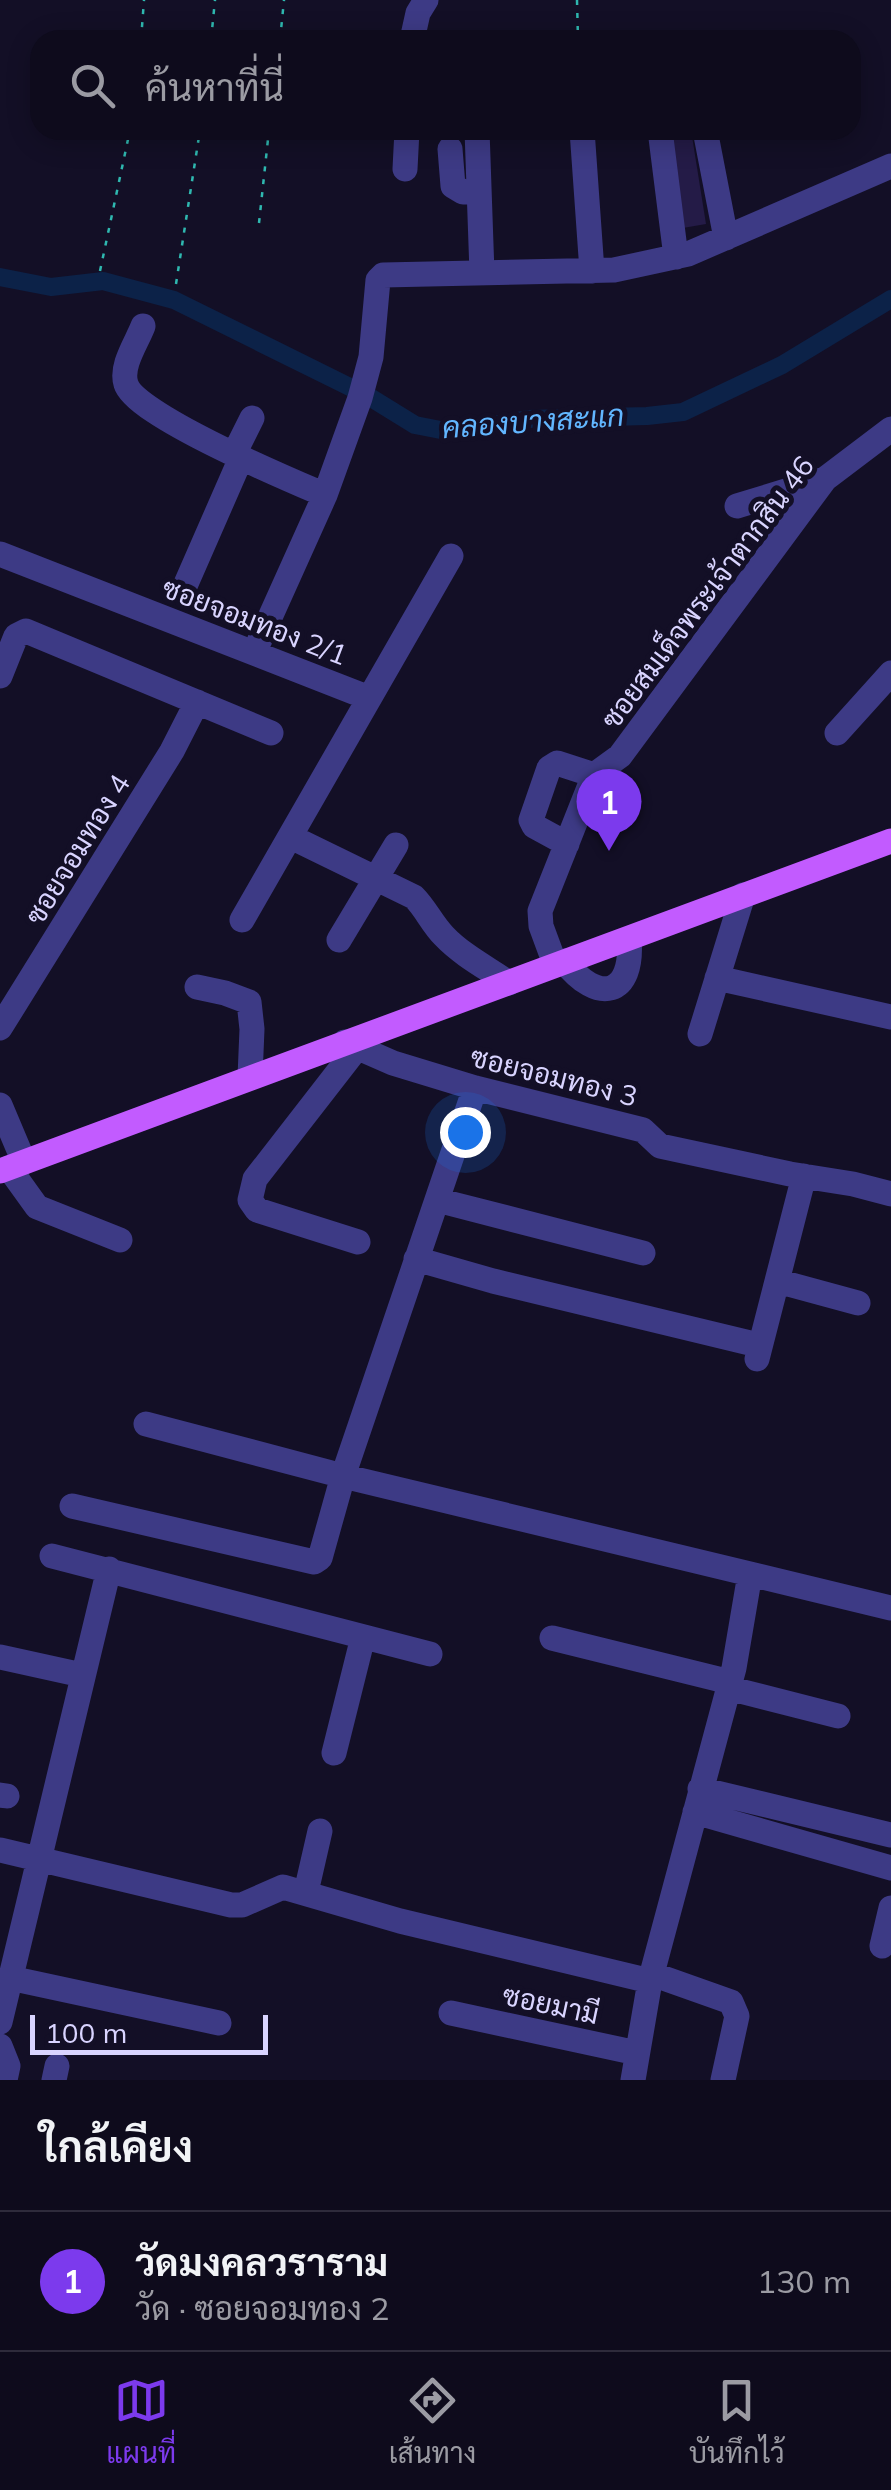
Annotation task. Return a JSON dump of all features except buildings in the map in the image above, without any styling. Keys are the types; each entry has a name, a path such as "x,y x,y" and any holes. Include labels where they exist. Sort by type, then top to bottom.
{"main road":[{"path":"11,1167 250,1077 351,1045 509,982 891,841"}],"street":[{"path":"414,30 426,0"},
{"path":"405,168 406,140"},
{"path":"477,140 482,273"},
{"path":"583,140 592,271"},
{"path":"661,140 676,257"},
{"path":"707,140 726,238"},
{"path":"450,148 453,186 463,192 479,192"},
{"path":"254,653 325,496 363,388 378,280 388,275 592,271 676,257 891,166"},
{"path":"143,326 125,369 126,384 143,405 237,457 325,496"},
{"path":"186,586 252,418"},
{"name":"ซอยสมเด็จพระเจ้าตากสิน 46","path":"594,775 620,756 825,478 891,429"},
{"path":"737,506 825,478"},
{"name":"ซอยจอมทอง 2/1","path":"0,554 369,698 242,920"},
{"path":"369,698 451,556"},
{"path":"0,676 16,636 26,631 271,733"},
{"path":"837,733 886,688"},
{"name":"ซอยจอมทอง 4","path":"0,1028 172,751 197,702"},
{"path":"567,844 534,826 531,820 550,768 558,763 594,775 567,844 540,911 541,926 560,963 600,990 620,980 631,965 629,939"},
{"path":"290,836 414,897 442,934 469,958 509,982"},
{"path":"339,940 396,845"},
{"path":"700,1034 743,895"},
{"path":"718,978 891,1017"},
{"path":"197,987 248,1002 252,1029 250,1077"},
{"path":"351,1045 255,1179 250,1200 256,1210 358,1242"},
{"name":"ซอยจอมทอง 3","path":"351,1045 475,1088 643,1130 660,1146 891,1194"},
{"path":"72,1506 314,1562 320,1558 343,1476 475,1088"},
{"path":"0,1105 11,1167 37,1207 120,1240"},
{"path":"416,1258 756,1352 804,1176"},
{"path":"436,1200 643,1253"},
{"path":"777,1281 858,1303"},
{"path":"146,1424 343,1476 891,1608"},
{"path":"52,1556 430,1654"},
{"path":"1,2016 10,1978 9,1940 38,1857 108,1569"},
{"path":"633,2080 651,1978 729,1685 750,1574"},
{"path":"334,1754 363,1637"},
{"path":"552,1638 838,1716"},
{"path":"0,1657 82,1675"},
{"path":"698,1801 891,1836"},
{"path":"698,1801 891,1868"},
{"path":"306,1892 320,1831"},
{"path":"0,1850 231,1905 242,1905 283,1887 418,1925 651,1978 731,2002 736,2016 723,2080"},
{"path":"882,1946 891,1908"},
{"path":"10,1978 218,2023"},
{"name":"ซอยมามี","path":"452,2013 638,2052"},
{"path":"0,2046 8,2066 5,2080"}],"path":[{"path":"142,30 144,0"},
{"path":"212,30 216,0"},
{"path":"281,30 284,0"},
{"path":"577,0 578,30"},
{"path":"100,271 128,140"},
{"path":"176,284 198,140"},
{"path":"258,222 268,140"}],"waterway":[{"name":"คลองบางสะแก","path":"0,277 51,287 103,281 174,300 368,396 415,425 451,432 528,419 683,412 782,365 891,299"}],"place":[{"name":"วัดมงคลวราราม","path":"609,851"}]}
